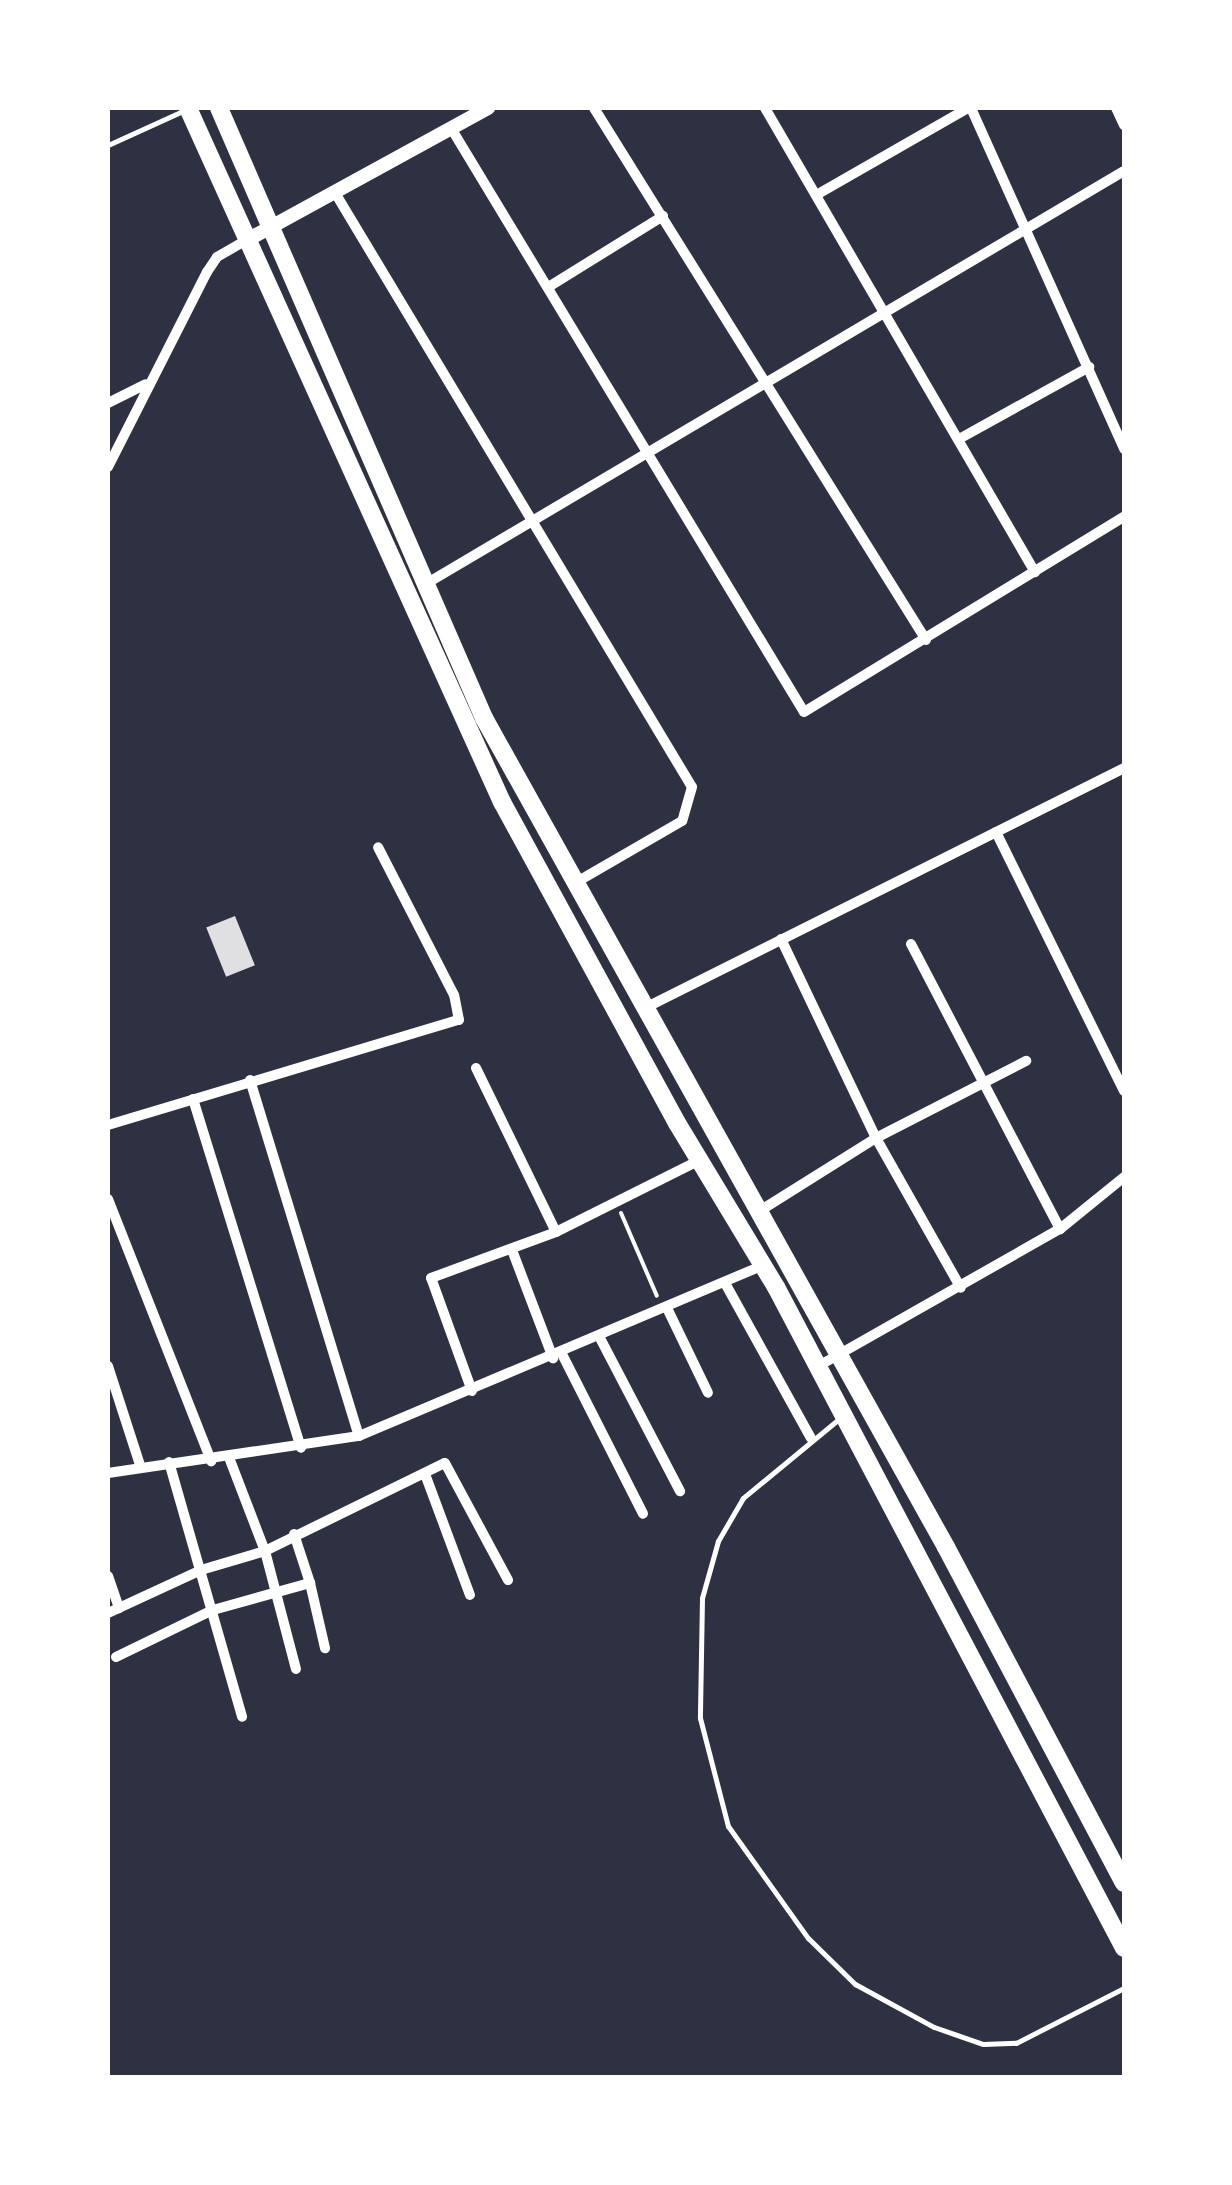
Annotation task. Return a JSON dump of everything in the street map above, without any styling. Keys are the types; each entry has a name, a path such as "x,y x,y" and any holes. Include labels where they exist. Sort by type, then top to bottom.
{"highway":[{"path":"188,108 502,802 700,1160 764,1266 840,1418 1124,1948"},
{"path":"219,108 484,718 838,1355 1124,1883"}],"street":[{"path":"108,467 146,384 217,256 337,196 486,108"},
{"path":"594,108 770,382 926,640"},
{"path":"818,194 969,108 1029,227 1124,449"},
{"path":"1116,108 1124,125"},
{"path":"771,110 1035,572"},
{"path":"452,128 652,454 804,712 1124,517"},
{"path":"406,596 652,454 1124,171"},
{"path":"337,196 692,787 682,820 574,883"},
{"path":"550,286 663,216"},
{"path":"958,439 1089,366"},
{"path":"108,403 146,384"},
{"path":"645,1008 1124,768"},
{"path":"996,832 1124,1091"},
{"path":"108,1125 250,1080 452,1025 461,1017 378,847"},
{"path":"781,939 876,1138 961,1288"},
{"path":"911,944 1060,1229"},
{"path":"758,1212 876,1138 1026,1062"},
{"path":"476,1068 556,1232"},
{"path":"250,1080 359,1436"},
{"path":"193,1099 300,1448"},
{"path":"472,1391 430,1278 556,1232 700,1160"},
{"path":"814,1368 1060,1229 1124,1177"},
{"path":"108,1199 211,1461"},
{"path":"512,1250 557,1356 642,1514"},
{"path":"108,1473 168,1462 230,1460 359,1436 764,1266"},
{"path":"724,1283 811,1438"},
{"path":"665,1309 708,1393"},
{"path":"600,1338 680,1492"},
{"path":"108,1366 141,1468"},
{"path":"230,1460 265,1551 296,1669"},
{"path":"168,1462 242,1716"},
{"path":"108,1576 113,1610 201,1570 265,1551 294,1534 450,1465 508,1580"},
{"path":"425,1474 470,1595"},
{"path":"294,1534 325,1648"},
{"path":"116,1657 213,1610 273,1590 310,1583"}],"lane":[{"path":"108,146 188,108"},
{"path":"840,1418 811,1438 744,1498 718,1541 702,1598 700,1718 728,1826 761,1880 820,1950 855,1984 934,2027 982,2044 1016,2043 1124,1988"}],"path":[{"path":"617,1204 665,1309"}],"building":[{"path":"235,916 255,965 226,977 206,928"}]}
